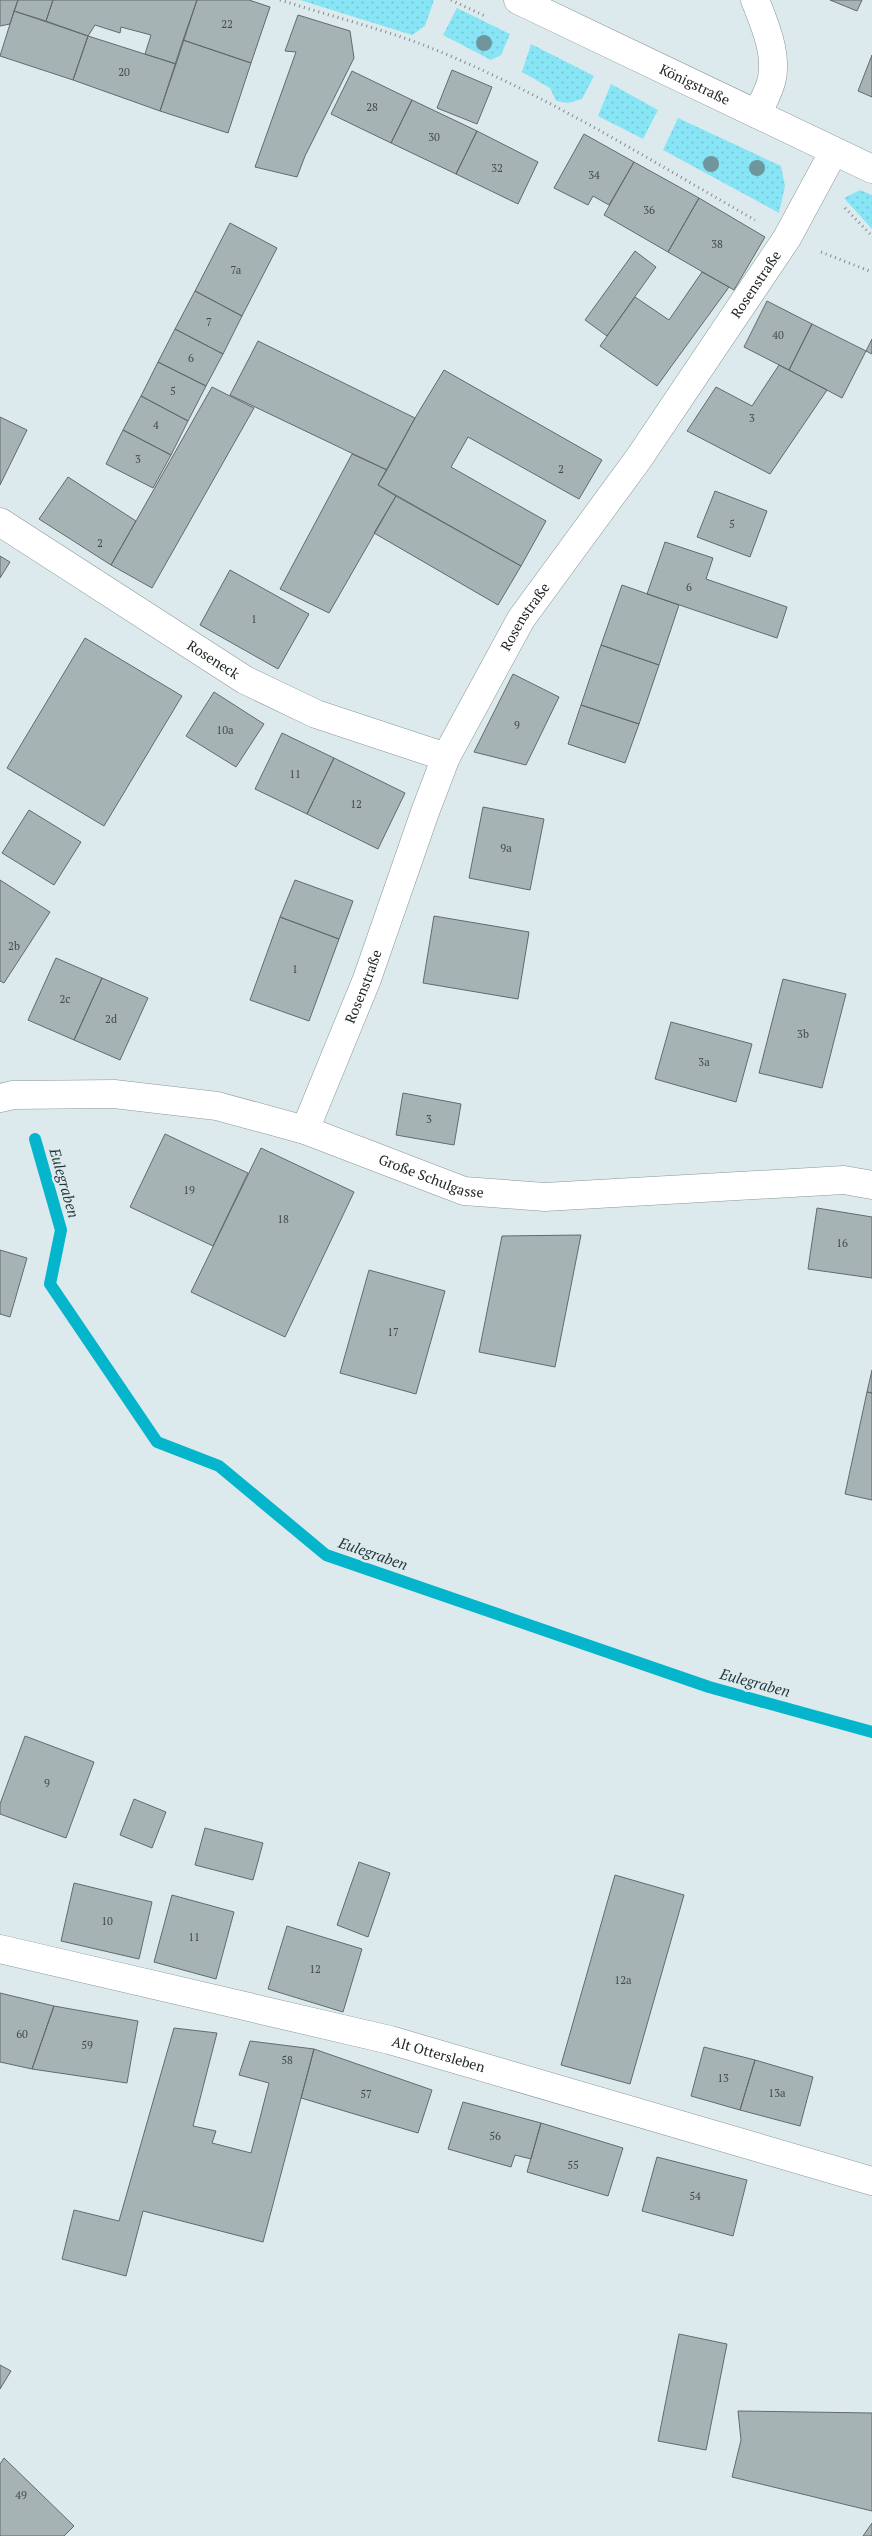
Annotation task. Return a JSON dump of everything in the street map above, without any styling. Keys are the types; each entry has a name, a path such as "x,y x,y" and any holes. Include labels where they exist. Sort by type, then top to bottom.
{"street":[{"name":"Königstraße","path":"518,0 872,169"},
{"path":"755,0 766,26 772,57 772,79 757,114"},
{"name":"Rosenstraße","path":"305,1130 367,979 446,757 521,619 639,458 786,238 834,151"},
{"name":"Roseneck","path":"0,522 245,680 316,714 446,757"},
{"name":"Große Schulgasse","path":"0,1098 13,1095 114,1094 217,1106 305,1130 464,1191 545,1197 844,1180 872,1185"},
{"name":"Alt Ottersleben","path":"0,1949 390,2040 872,2181"}],"path":[{"path":"280,0 419,44 503,82 580,118 786,238 872,272"},
{"path":"841,202 872,236"}],"shaded area":[{"path":"300,0 434,0 425,26 412,35"},
{"path":"457,8 510,34 501,55 491,60 443,35"},
{"path":"531,44 594,76 582,99 568,103 556,101 550,88 522,72"},
{"path":"611,84 658,110 643,139 598,116"},
{"path":"678,118 781,166 785,186 779,213 663,150"},
{"path":"860,190 872,195 872,229 844,198"}],"building":[{"path":"0,0 18,0 10,24 0,26"},
{"path":"18,0 53,0 46,21 14,11"},
{"path":"53,0 197,0 176,64 145,54 151,35 121,27 120,33 95,25 88,36 46,21"},
{"path":"197,0 249,0 270,7 251,63 183,40"},
{"path":"830,0 862,0 857,11"},
{"path":"14,11 88,36 73,80 0,56"},
{"path":"298,15 350,31 354,58 305,156 297,177 255,167 296,52 285,51"},
{"path":"88,36 176,64 160,111 73,80"},
{"path":"183,40 251,63 228,133 160,111"},
{"path":"872,55 872,97 858,91"},
{"path":"452,70 492,87 477,124 437,108"},
{"path":"352,71 412,100 391,143 331,114"},
{"path":"412,100 477,131 456,174 391,143"},
{"path":"477,131 538,162 518,204 456,174"},
{"path":"584,134 634,162 609,205 593,196 588,205 554,188"},
{"path":"634,162 699,198 668,252 604,215"},
{"path":"699,198 765,237 734,290 668,252"},
{"path":"230,223 277,248 242,316 195,291"},
{"path":"635,251 656,267 607,336 585,320"},
{"path":"702,272 729,287 657,386 600,346 635,297 669,320"},
{"path":"195,291 242,316 223,354 175,329"},
{"path":"767,301 812,324 789,370 744,347"},
{"path":"812,324 866,351 842,398 789,370"},
{"path":"175,329 223,354 206,386 158,362"},
{"path":"872,339 872,354 866,351"},
{"path":"258,341 415,418 387,470 230,395"},
{"path":"158,362 206,386 188,421 141,396"},
{"path":"779,365 827,390 770,474 687,431 716,387 752,406"},
{"path":"444,370 602,460 579,499 468,437 451,467 546,521 521,566 378,485"},
{"path":"212,387 254,408 152,588 111,565"},
{"path":"141,396 188,421 171,455 123,430"},
{"path":"0,417 27,430 0,485"},
{"path":"123,430 171,455 153,488 106,464"},
{"path":"352,454 387,470 378,485 396,496 329,613 280,589"},
{"path":"68,477 136,521 111,565 39,519"},
{"path":"715,491 767,511 750,557 697,537"},
{"path":"396,496 521,566 498,605 374,533"},
{"path":"665,542 713,558 706,579 787,607 777,638 647,594"},
{"path":"0,556 10,562 0,578"},
{"path":"230,570 309,614 278,669 200,625"},
{"path":"622,585 679,605 659,665 601,645"},
{"path":"85,638 182,696 104,826 7,768"},
{"path":"601,645 659,665 639,724 581,705"},
{"path":"513,674 559,697 526,765 474,752"},
{"path":"214,692 264,724 236,767 186,736"},
{"path":"581,705 639,724 625,763 568,744"},
{"path":"282,733 334,758 307,814 255,789"},
{"path":"334,758 405,793 378,849 307,814"},
{"path":"483,807 544,819 530,890 469,878"},
{"path":"29,810 81,842 54,885 2,853"},
{"path":"0,880 50,912 4,983 0,981"},
{"path":"295,880 353,901 339,939 280,917"},
{"path":"434,916 529,932 518,999 423,983"},
{"path":"280,917 339,939 309,1021 250,1000"},
{"path":"56,958 102,978 74,1040 28,1020"},
{"path":"102,978 148,998 120,1060 74,1040"},
{"path":"783,979 846,994 822,1088 759,1073"},
{"path":"671,1022 752,1044 736,1102 655,1079"},
{"path":"403,1093 461,1104 454,1145 396,1135"},
{"path":"165,1134 248,1173 213,1246 130,1207"},
{"path":"261,1148 354,1192 285,1337 191,1292"},
{"path":"817,1208 872,1217 872,1278 808,1269"},
{"path":"581,1235 555,1367 479,1352 502,1236"},
{"path":"0,1250 27,1258 10,1317 0,1314"},
{"path":"369,1270 445,1291 416,1394 340,1373"},
{"path":"872,1370 872,1393 867,1392"},
{"path":"867,1392 872,1393 872,1500 845,1494"},
{"path":"25,1736 94,1762 66,1838 0,1814 0,1804"},
{"path":"134,1799 166,1812 152,1848 120,1835"},
{"path":"205,1828 263,1843 253,1880 195,1865"},
{"path":"359,1862 390,1873 368,1937 337,1925"},
{"path":"615,1875 684,1895 630,2084 561,2065"},
{"path":"74,1883 152,1902 139,1959 61,1941"},
{"path":"172,1895 234,1912 216,1979 154,1962"},
{"path":"287,1926 362,1949 343,2012 268,1989"},
{"path":"0,1993 54,2006 32,2069 0,2062"},
{"path":"54,2006 138,2021 127,2083 32,2069"},
{"path":"174,2028 217,2033 193,2126 216,2131 212,2143 251,2153 269,2083 239,2075 250,2041 314,2049 263,2242 143,2211 126,2276 62,2259 74,2210 119,2221"},
{"path":"704,2047 755,2060 740,2110 691,2096"},
{"path":"314,2049 432,2090 418,2133 301,2098"},
{"path":"755,2060 813,2077 800,2126 740,2110"},
{"path":"463,2102 541,2123 531,2159 515,2155 511,2167 448,2149"},
{"path":"541,2123 623,2148 608,2196 527,2172"},
{"path":"657,2157 747,2180 733,2236 642,2211"},
{"path":"679,2334 727,2344 706,2450 658,2441"},
{"path":"0,2365 11,2371 0,2389"},
{"path":"738,2411 872,2413 872,2511 732,2477 741,2440"},
{"path":"4,2458 74,2526 64,2536 0,2536 0,2464"},
{"path":"872,2523 872,2536 863,2536"}],"waterway":[{"name":"Eulegraben","path":"35,1139 61,1230 50,1284 157,1442 219,1466 326,1555 709,1687 872,1732"}]}
